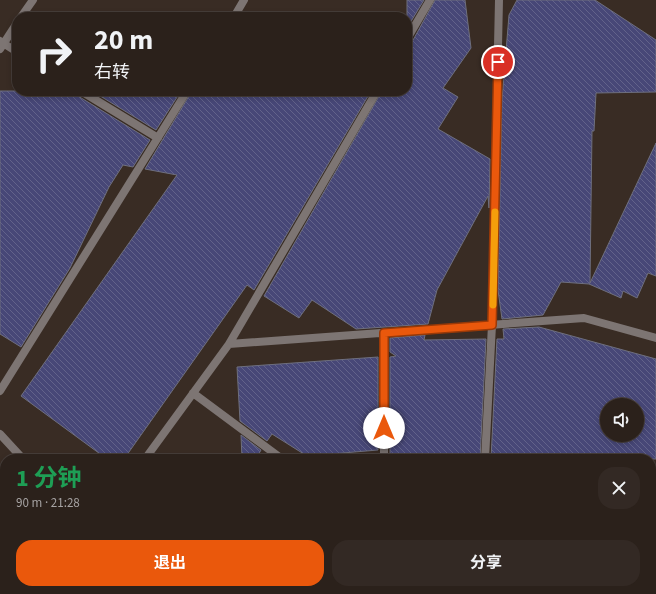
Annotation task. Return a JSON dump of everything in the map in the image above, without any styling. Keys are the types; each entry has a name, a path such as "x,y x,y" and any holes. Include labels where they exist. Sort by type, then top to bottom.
{"street":[{"path":"25,12 33,0"},
{"path":"237,12 244,0"},
{"path":"412,31 430,0"},
{"path":"485,454 492,325 499,0"},
{"path":"12,30 1,45 12,50"},
{"path":"89,96 158,138"},
{"path":"0,391 184,96"},
{"path":"149,454 229,344 374,96"},
{"path":"229,344 584,318 656,338"},
{"path":"384,333 384,454"},
{"path":"193,392 275,454"},
{"path":"0,434 18,454"}],"building":[{"path":"407,0 424,0 412,20 412,12 407,12"},
{"path":"435,0 465,0 471,48 443,88 458,97 438,129 490,159 489,208 488,196 437,290 428,324 356,329 312,300 299,318 264,296 379,96 412,96 412,42"},
{"path":"517,0 595,0 656,40 656,92 596,93 594,131 592,131 590,283 656,143 656,276 648,273 637,298 623,291 621,298 589,284 561,282 543,315 502,319 498,290 502,100 509,15"},
{"path":"0,91 12,91 12,96 78,96 150,140 133,167 123,165 109,187 70,268 21,347 0,334"},
{"path":"100,96 178,96 156,130"},
{"path":"189,96 368,96 254,290 247,285 128,454 100,454 21,396 177,175 145,169"},
{"path":"539,327 656,359 656,454 491,454 497,339 504,339 503,329"},
{"path":"425,335 424,340 486,339 480,454 390,454 390,357 396,356 390,352 390,338"},
{"path":"378,357 378,450 331,454 304,454 272,434 267,441 240,421 237,367"},
{"path":"241,435 261,450 259,454 242,454"}],"slow traffic":[{"path":"493,305 495,212"}],"route":[{"path":"384,428 384,333 492,325 498,62"}]}
